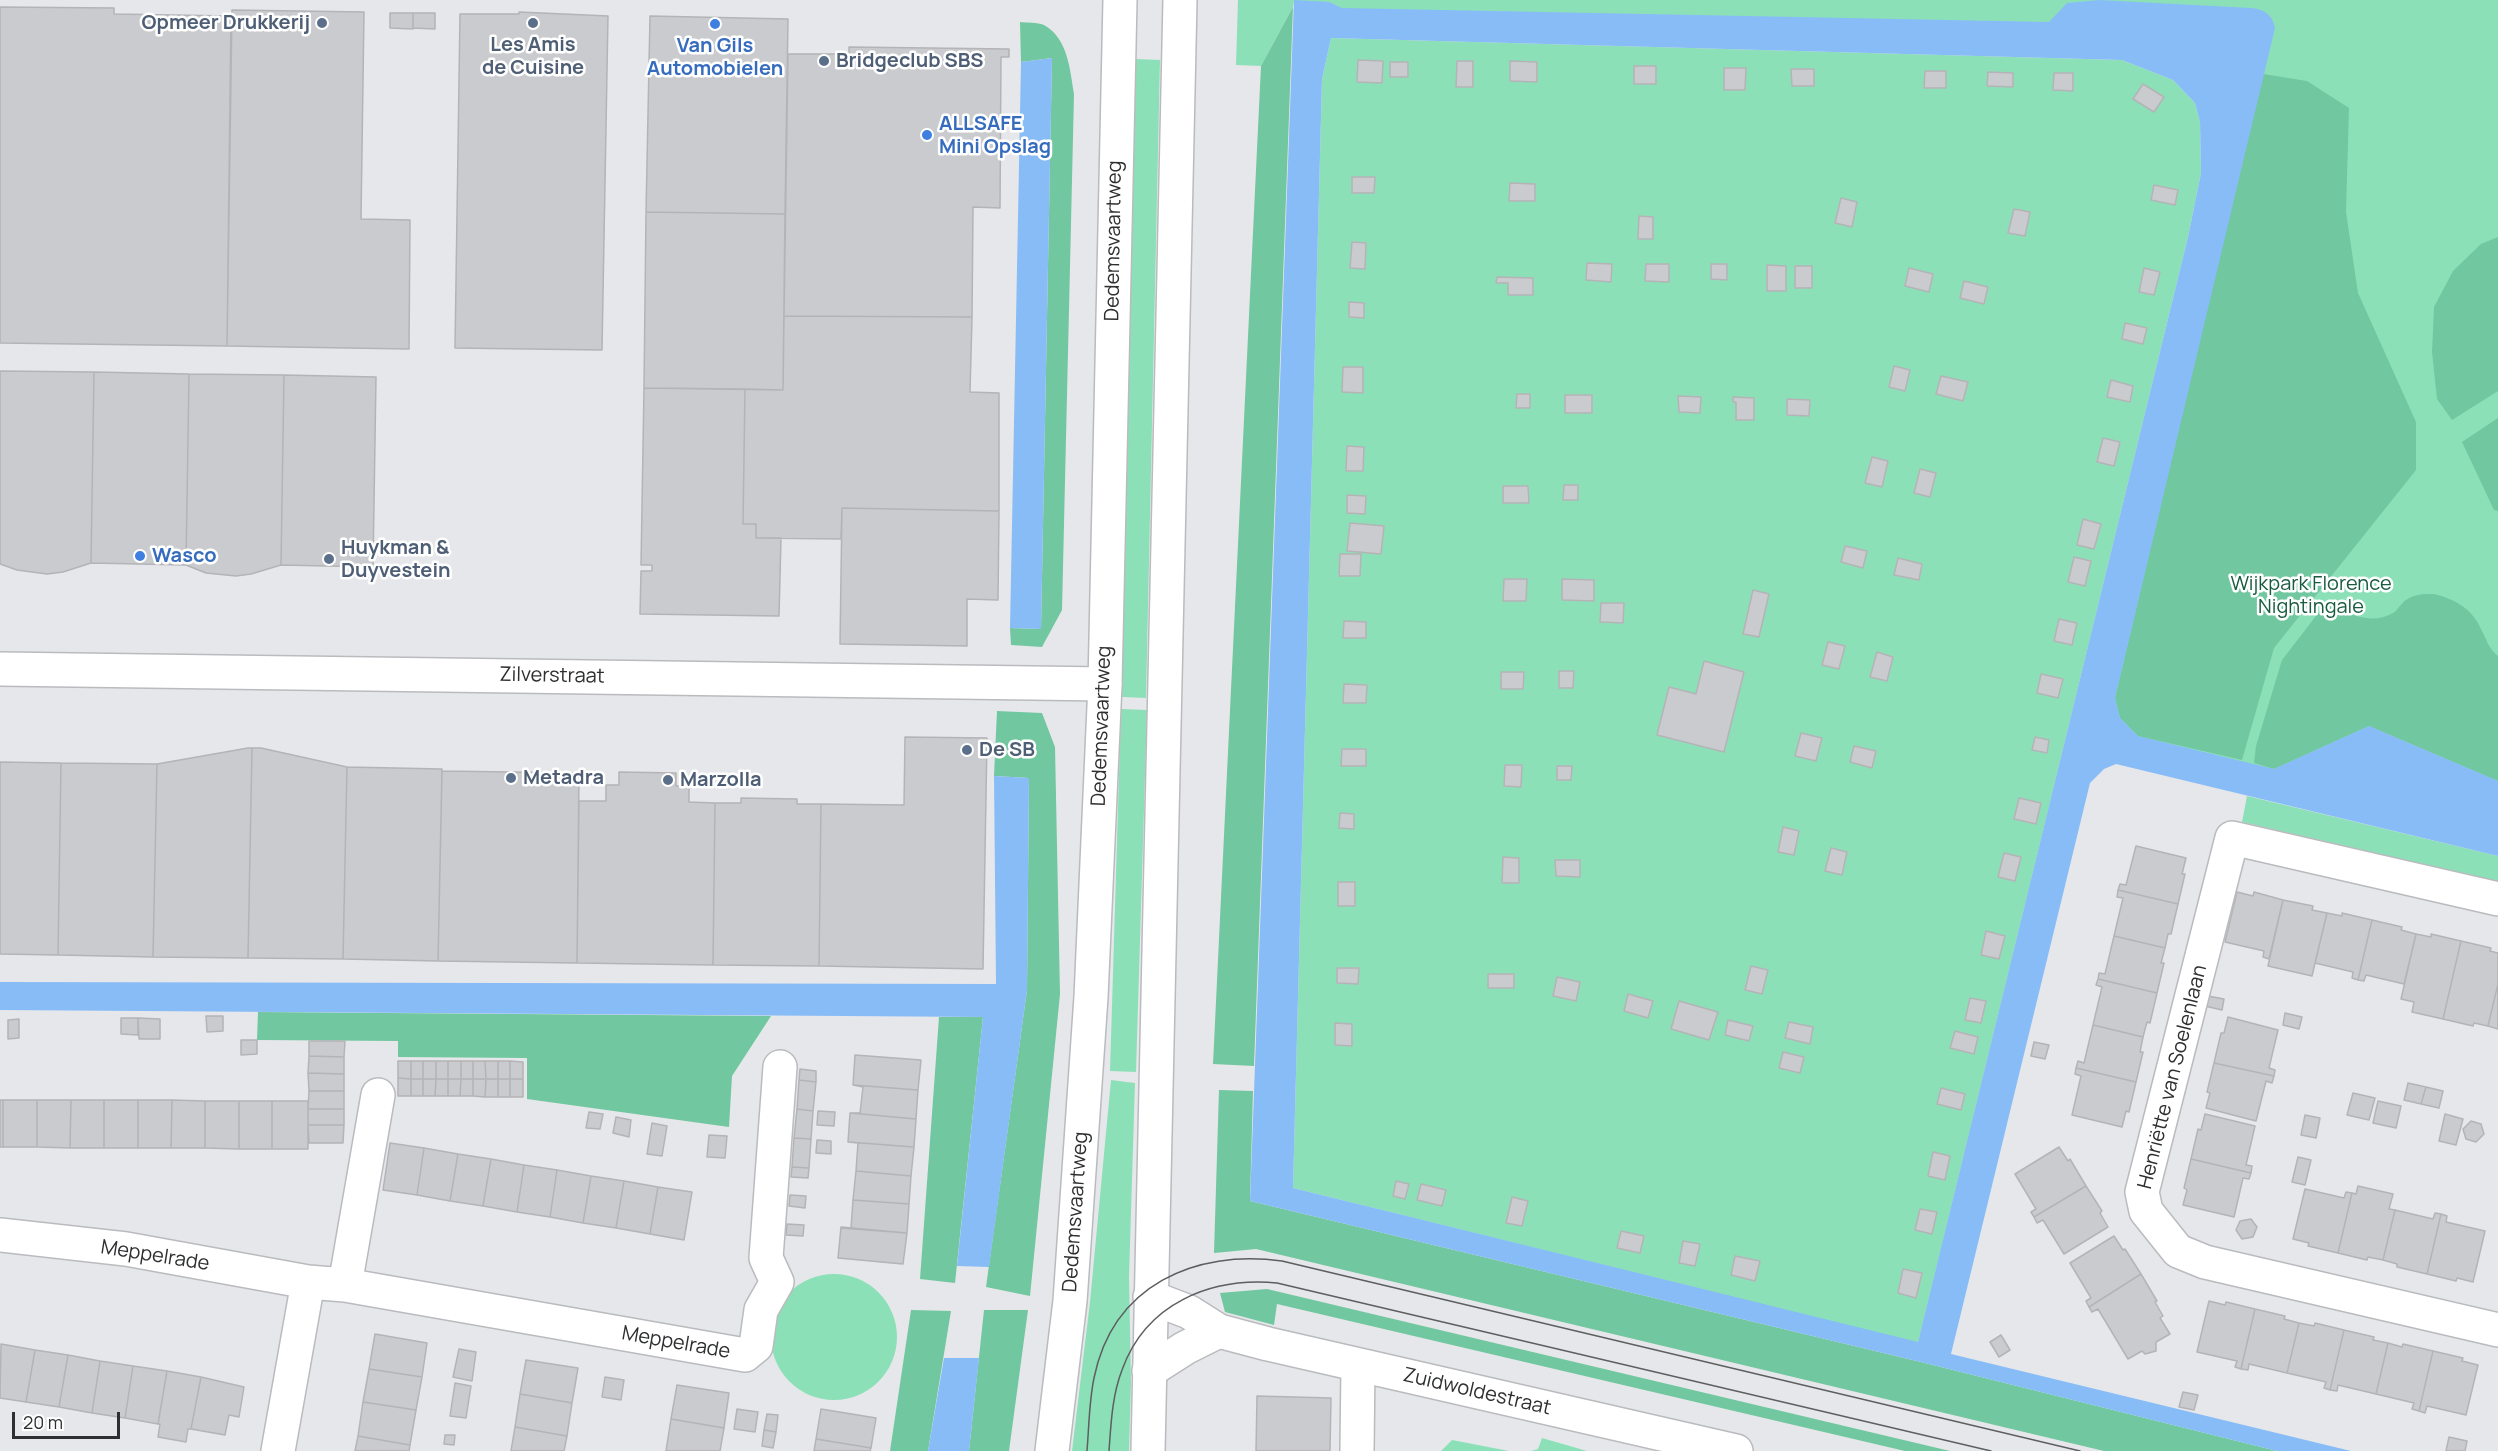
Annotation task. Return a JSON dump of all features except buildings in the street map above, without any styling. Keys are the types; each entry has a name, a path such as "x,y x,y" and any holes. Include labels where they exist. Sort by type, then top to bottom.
{"street":[{"name":"Dedemsvaartweg","path":"1052,1451 1070,1301 1091,997 1105,684 1120,0"},
{"path":"1148,1451 1180,0"},
{"name":"Zilverstraat","path":"0,669 1105,684"},
{"name":"Henriëtte van Soelenlaan","path":"2498,899 2232,838 2142,1192 2146,1211 2178,1251 2205,1262 2498,1330"},
{"name":"Meppelrade","path":"0,1235 126,1249 308,1282 345,1285 745,1355 756,1346 761,1310 777,1282 766,1258 780,1067"},
{"path":"345,1285 378,1095"},
{"path":"278,1451 308,1282"},
{"name":"Zuidwoldestraat","path":"1150,1297 1189,1312 1219,1331 1736,1451"},
{"path":"1149,1371 1185,1348 1219,1331"},
{"path":"1357,1451 1358,1365"}],"green space":[{"name":"Wijkpark Florence Nightingale","path":"1238,0 2498,0 2498,833 2085,735 2222,167 2208,98 2151,49 1297,22 1294,1 1293,7 1261,66 1236,65"},
{"path":"1293,7 1254,1066 1213,1064 1261,66"},
{"path":"1020,22 1044,25 1058,38 1066,55 1074,94 1062,610 1042,647 1011,645 1010,628 1041,629 1052,58 1021,62"},
{"path":"1331,38 2122,60 2173,80 2195,103 2200,122 2201,173 2188,237 1918,1343 1293,1188 1322,79"},
{"path":"1135,59 1160,60 1146,698 1122,697"},
{"path":"2263,74 2307,81 2349,108 2346,212 2358,293 2416,422 2416,470 2274,648 2242,760 2138,736 2120,718 2115,698"},
{"path":"2498,237 2498,391 2452,420 2437,399 2432,352 2434,307 2453,271 2481,244"},
{"path":"2498,418 2498,511 2494,510 2462,442"},
{"path":"2434,594 2455,602 2473,615 2490,647 2498,656 2498,781 2369,726 2274,769 2254,763 2256,746 2282,660 2326,603 2359,617 2376,618 2393,613 2404,601 2413,597"},
{"path":"1121,709 1147,710 1136,1072 1110,1071"},
{"path":"997,711 1042,713 1055,747 1060,994 1030,1296 986,1287 1027,990 1029,778 994,776"},
{"path":"2247,796 2498,856 2498,882 2242,822"},
{"path":"258,1012 771,1016 732,1076 729,1127 527,1099 527,1058 398,1057 398,1041 257,1040"},
{"path":"939,1017 983,1017 955,1283 920,1279"},
{"path":"1111,1080 1135,1083 1129,1277 1131,1383 1129,1451 1072,1451 1090,1302"},
{"path":"1219,1090 1253,1091 1250,1201 1925,1363 2277,1451 2104,1451 1256,1249 1214,1253"},
{"path":"834,1274 858,1279 879,1292 892,1313 897,1337 892,1361 879,1382 858,1395 834,1400 810,1395 789,1382 776,1361 771,1337 776,1313 789,1292 810,1279"},
{"path":"1267,1289 1950,1451 1905,1451 1277,1304 1274,1325 1225,1312 1220,1293"},
{"path":"911,1310 951,1311 928,1451 890,1451"},
{"path":"984,1310 1028,1310 1009,1451 969,1451"},
{"path":"1542,1438 1587,1451 1531,1451 1538,1449"},
{"path":"1452,1440 1509,1451 1441,1451"}],"water":[{"path":"1294,0 1329,2 1342,8 2049,22 2067,3 2099,0 2251,8 2267,14 2275,28 2115,698 2120,718 2138,736 2274,769 2369,726 2498,781 2498,856 2116,764 2104,769 2090,783 1951,1354 2351,1451 2277,1451 1925,1363 1250,1201","holes":["1331,38 2122,60 2173,80 2195,103 2200,122 2201,173 2188,237 1918,1342 1293,1188 1322,79"]},
{"path":"1052,58 1041,629 1010,628 1021,62"},
{"path":"994,776 1029,778 1027,990 989,1267 957,1266 983,1017 0,1010 0,982 996,984"},
{"path":"944,1358 979,1358 969,1451 928,1451"}],"tram line":[{"path":"1087,1451 1094,1378 1104,1346 1119,1319 1139,1297 1163,1280 1189,1268 1219,1261 1250,1259 1282,1261 2080,1451"},
{"path":"1109,1451 1112,1410 1122,1370 1133,1347 1147,1327 1164,1311 1184,1299 1205,1290 1252,1282 1277,1283 1991,1451"}],"place":[{"name":"Opmeer Drukkerij","path":"322,23"},
{"name":"Les Amis de Cuisine","path":"533,23"},
{"name":"Van Gils Automobielen","path":"715,24"},
{"name":"Bridgeclub SBS","path":"824,61"},
{"name":"ALLSAFE Mini Opslag","path":"927,135"},
{"name":"Wasco","path":"140,556"},
{"name":"Huykman & Duyvestein","path":"329,559"},
{"name":"De SB","path":"967,750"},
{"name":"Metadra","path":"511,778"},
{"name":"Marzolla","path":"668,780"}]}
